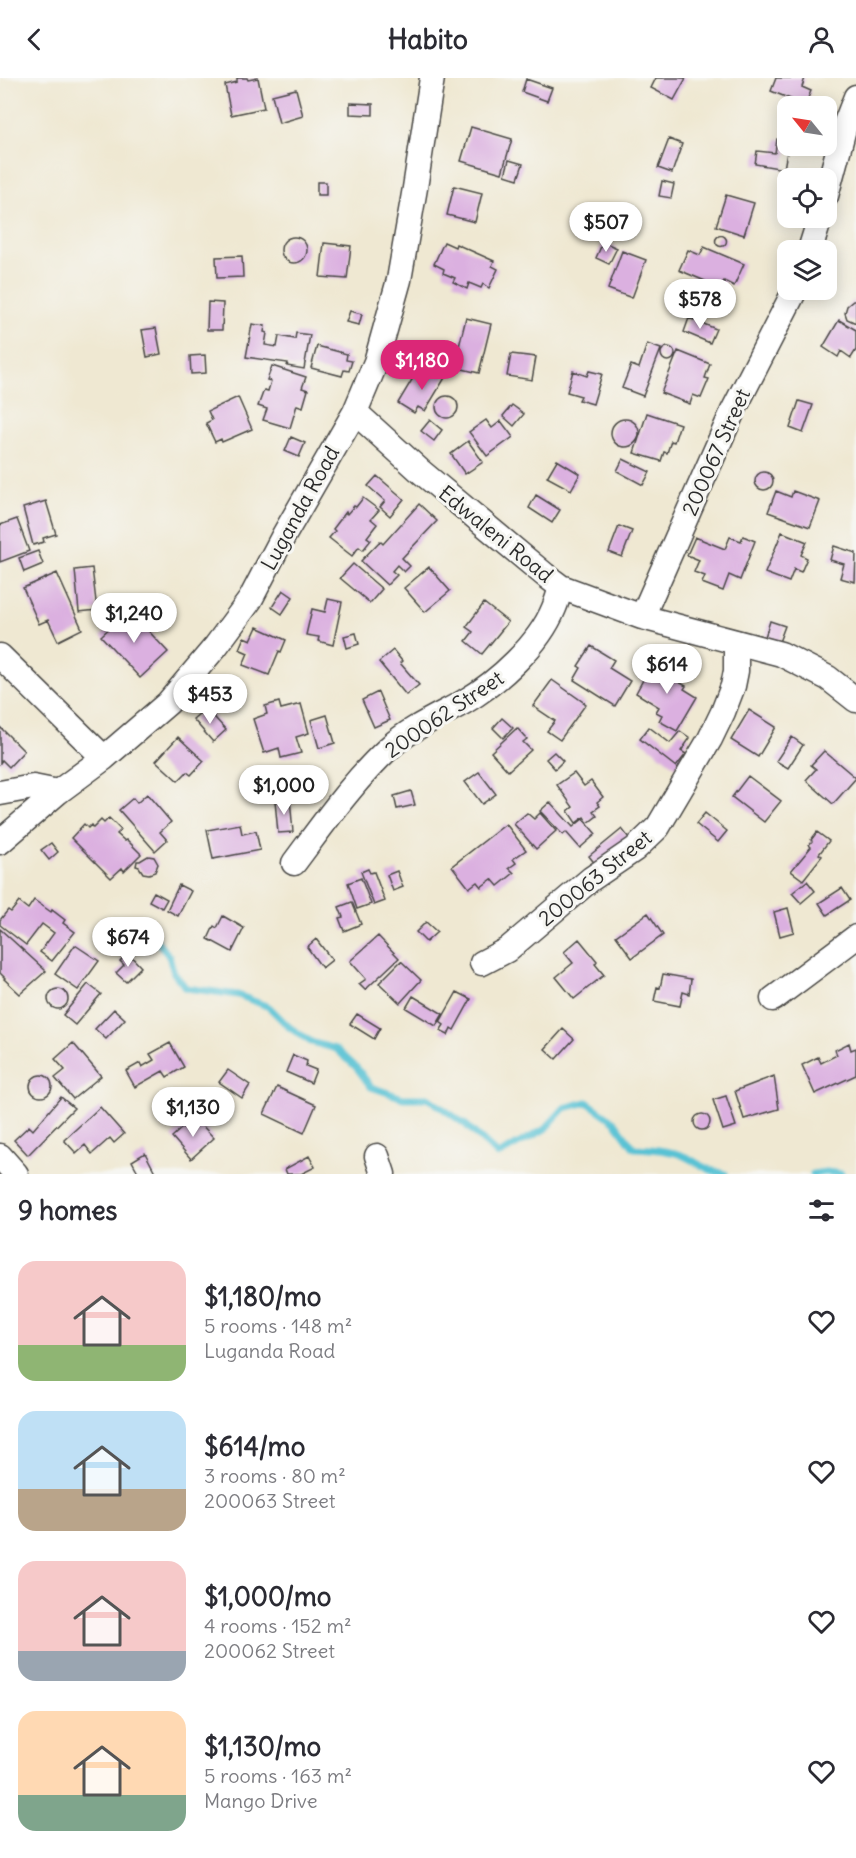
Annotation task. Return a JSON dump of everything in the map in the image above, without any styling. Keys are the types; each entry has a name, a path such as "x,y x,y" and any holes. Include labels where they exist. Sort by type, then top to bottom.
{"street":[{"name":"Luganda Road","path":"0,842 168,703 216,646 250,600 284,535 355,412 376,362 399,280 432,78"},
{"path":"833,168 845,125 856,97"},
{"name":"200067 Street","path":"642,617 733,411 790,300"},
{"name":"Edwaleni Road","path":"355,412 419,471 561,586 642,617 780,654 828,678 856,700"},
{"name":"200062 Street","path":"294,863 336,806 367,770 392,746 416,728 467,700 511,668 542,631 554,609 561,586"},
{"name":"200063 Street","path":"482,963 507,950 591,879 635,849 658,827 710,739 723,712 736,671 736,642"},
{"path":"0,656 104,758"},
{"path":"0,793 33,787 58,792"},
{"path":"773,999 856,938"},
{"path":"0,1156 16,1174"}],"building":[{"path":"237,78 248,80 258,78 264,108 231,115 225,85 237,82"},
{"path":"656,78 686,78 674,100 651,88"},
{"path":"776,78 805,78 802,87 811,91 809,96 783,96 771,91"},
{"path":"526,79 552,88 547,101 522,92"},
{"path":"296,89 303,116 279,123 272,95"},
{"path":"350,103 373,104 373,115 350,114"},
{"path":"471,127 512,139 502,173 461,161"},
{"path":"669,139 682,144 672,173 658,168"},
{"path":"777,139 777,156 786,156 784,168 755,164 757,151 775,153"},
{"path":"509,160 523,164 518,179 505,175"},
{"path":"662,181 674,184 671,198 659,196"},
{"path":"317,182 326,182 326,195 317,195"},
{"path":"454,186 482,193 475,222 447,215"},
{"path":"726,195 754,203 744,235 716,226"},
{"path":"721,235 727,241 721,247 715,241"},
{"path":"294,237 303,241 307,250 303,259 294,263 285,259 281,250 285,241"},
{"path":"444,242 455,247 456,244 494,261 492,266 498,269 489,288 483,284 481,288 469,283 467,289 453,282 455,278 443,273 444,269 434,264"},
{"path":"603,242 617,248 609,264 596,258"},
{"path":"324,243 351,246 347,279 320,277"},
{"path":"704,247 744,264 734,286 724,281 718,292 703,285 705,281 679,270 688,250 700,255"},
{"path":"622,251 646,260 632,298 608,289"},
{"path":"242,256 243,277 217,278 216,257"},
{"path":"856,301 856,323 847,319 845,313 847,306"},
{"path":"208,302 223,303 222,330 207,330"},
{"path":"350,311 362,314 359,325 346,322"},
{"path":"466,318 491,324 479,373 454,367"},
{"path":"689,318 716,329 710,343 684,332"},
{"path":"839,320 856,330 856,350 851,358 841,351 838,357 823,347"},
{"path":"252,324 265,326 264,332 267,333 265,345 277,347 279,336 295,339 296,333 310,335 304,369 287,366 288,363 246,357"},
{"path":"156,328 161,354 147,357 142,330"},
{"path":"647,344 661,349 643,396 622,388 631,365 639,368"},
{"path":"317,346 347,354 346,360 352,361 349,371 344,370 342,376 311,368"},
{"path":"668,347 673,349 675,354 673,359 668,361 663,359 661,354 663,349"},
{"path":"678,351 710,364 705,378 709,379 701,398 693,395 690,404 661,393"},
{"path":"511,354 536,357 532,380 507,376"},
{"path":"205,355 206,373 191,374 190,356"},
{"path":"272,366 306,377 302,388 308,390 303,407 297,405 290,428 263,420 267,409 258,406 264,390 268,391 271,381 267,380"},
{"path":"433,369 446,376 425,411 418,407 414,413 398,403 416,373 427,379"},
{"path":"573,371 587,376 589,371 602,374 593,404 579,400 581,396 567,392"},
{"path":"447,396 455,399 458,407 455,415 447,418 439,415 436,407 439,399"},
{"path":"238,397 252,429 222,442 221,439 215,442 206,423 212,420 208,411"},
{"path":"799,401 813,405 803,433 790,428"},
{"path":"512,405 524,414 514,426 503,416"},
{"path":"647,413 680,424 674,442 671,441 661,461 634,453"},
{"path":"625,419 635,423 639,433 635,443 625,447 615,443 611,433 615,423"},
{"path":"430,420 442,430 434,441 421,431"},
{"path":"486,420 492,428 501,421 513,437 487,456 469,432"},
{"path":"291,437 305,443 299,457 285,451"},
{"path":"468,441 483,462 465,474 451,454"},
{"path":"623,459 650,472 643,485 617,471"},
{"path":"557,460 580,474 571,490 547,477"},
{"path":"760,472 768,472 773,477 771,488 760,490 755,485 755,477"},
{"path":"377,476 404,499 390,516 380,507 385,501 368,486"},
{"path":"776,491 791,497 793,491 820,501 810,527 768,512"},
{"path":"536,495 560,510 552,523 529,508"},
{"path":"363,498 379,510 371,519 377,524 367,537 371,540 363,550 359,547 352,556 329,538 346,512 347,514 354,506 356,507"},
{"path":"46,501 56,534 43,538 44,542 33,545 23,508"},
{"path":"419,504 437,521 402,558 410,566 404,572 397,565 392,571 397,575 387,585 361,561 380,541 383,544"},
{"path":"17,519 29,551 0,562 0,525"},
{"path":"619,526 632,531 622,557 609,552"},
{"path":"782,532 807,542 801,555 807,558 801,572 794,569 789,582 765,573"},
{"path":"743,536 755,541 740,580 729,575 723,591 702,583 705,576 694,572 699,560 687,555 695,537 725,549 730,537 741,541"},
{"path":"834,546 856,553 855,582 840,578 844,564 830,560"},
{"path":"38,551 43,564 24,572 19,558"},
{"path":"353,564 382,589 370,603 340,578"},
{"path":"429,567 450,591 425,612 404,588"},
{"path":"92,568 97,610 79,612 75,570"},
{"path":"57,573 82,629 58,641 48,620 39,624 23,588"},
{"path":"283,590 293,597 282,614 272,607"},
{"path":"328,599 342,602 333,645 318,641 319,637 306,635 312,609 325,612"},
{"path":"484,603 508,622 482,654 466,641 473,632 466,627"},
{"path":"129,610 168,652 140,678 101,636"},
{"path":"770,621 785,626 779,642 765,637"},
{"path":"257,627 286,640 269,675 243,665 248,653 239,649 244,637 251,640"},
{"path":"356,633 359,644 347,648 344,636"},
{"path":"591,646 614,660 609,668 630,681 615,706 574,680 581,668 578,666"},
{"path":"393,650 402,661 400,663 419,685 406,695 379,662"},
{"path":"649,664 660,671 664,665 681,675 677,681 686,686 684,689 697,697 677,731 659,721 662,715 656,712 659,707 636,693 644,678 641,677"},
{"path":"552,680 586,704 560,740 547,731 555,721 533,706"},
{"path":"378,692 390,720 374,727 362,700"},
{"path":"279,702 281,709 301,704 309,733 296,737 301,753 281,758 279,748 264,753 253,719 267,714 265,706"},
{"path":"206,708 226,730 213,742 193,719"},
{"path":"749,710 776,727 758,757 731,740"},
{"path":"327,715 335,743 319,748 311,720"},
{"path":"502,718 513,728 503,738 493,728"},
{"path":"0,727 24,751 9,767 2,760 0,763"},
{"path":"649,727 670,743 680,731 690,738 681,751 686,754 676,767 640,739"},
{"path":"517,728 527,739 523,742 531,750 508,771 491,752"},
{"path":"178,737 204,761 191,775 187,772 178,781 156,761"},
{"path":"792,737 803,745 788,768 776,761"},
{"path":"824,751 856,778 833,804 806,780 816,769 811,765"},
{"path":"554,752 563,761 555,769 546,759"},
{"path":"479,772 496,794 482,804 465,782"},
{"path":"574,773 584,786 591,781 603,797 597,802 600,806 593,811 597,816 588,823 584,817 576,823 568,811 573,807 557,785"},
{"path":"748,776 781,801 764,822 732,797"},
{"path":"411,791 415,805 397,809 394,796"},
{"path":"147,794 171,822 160,832 167,840 155,851 119,810 133,798 137,803"},
{"path":"290,799 293,832 278,833 275,801"},
{"path":"550,802 573,827 583,819 596,834 580,848 566,832 563,835 540,811"},
{"path":"527,813 534,819 540,813 556,831 536,849 514,824"},
{"path":"705,813 727,831 718,842 696,824"},
{"path":"109,818 121,830 117,834 141,854 124,871 122,868 111,878 71,838 84,824 88,828 91,825 93,828 101,820 104,823"},
{"path":"240,824 242,834 256,831 260,850 213,859 207,830"},
{"path":"506,824 526,850 513,859 516,863 509,868 514,873 498,886 492,879 481,887 477,882 469,888 452,866"},
{"path":"622,829 632,842 599,869 589,856"},
{"path":"817,832 829,841 819,854 822,856 803,880 791,871 811,847 809,845 811,840"},
{"path":"51,843 58,852 49,860 41,850"},
{"path":"148,856 154,857 158,864 155,872 149,874 143,873 136,866 137,861"},
{"path":"368,869 370,873 374,872 385,901 374,905 361,872"},
{"path":"397,871 403,887 393,891 387,875"},
{"path":"361,878 371,904 357,909 348,883"},
{"path":"807,881 815,891 801,903 792,893"},
{"path":"179,885 191,891 178,916 167,910"},
{"path":"842,888 850,900 827,915 819,903"},
{"path":"154,892 167,899 162,908 149,901"},
{"path":"34,900 65,920 63,923 75,932 52,961 40,952 54,933 42,924 26,945 0,925 0,920 8,910 11,912 19,902 28,909"},
{"path":"352,902 361,924 344,931 339,918 343,917 339,907"},
{"path":"788,908 794,932 780,936 774,912"},
{"path":"648,913 663,935 632,958 616,936"},
{"path":"223,916 244,928 232,952 208,939 214,926 217,928"},
{"path":"426,922 437,932 426,942 416,932"},
{"path":"0,929 46,971 20,994 0,973"},
{"path":"378,936 399,958 365,990 359,984 366,979 350,961"},
{"path":"316,939 332,960 322,968 307,947"},
{"path":"579,939 597,961 595,964 604,975 574,999 556,977 573,963 564,952"},
{"path":"75,945 99,961 78,990 55,974"},
{"path":"128,953 141,967 126,982 116,973 124,965 120,961"},
{"path":"401,961 421,980 400,1003 379,983"},
{"path":"663,974 691,979 689,994 683,992 680,1006 654,1001"},
{"path":"88,984 101,994 75,1025 63,1015"},
{"path":"58,989 65,992 68,999 65,1006 58,1009 51,1006 48,999 51,992"},
{"path":"457,992 471,999 454,1030 451,1028 448,1035 440,1031 444,1025 440,1022"},
{"path":"413,996 443,1014 436,1026 406,1008"},
{"path":"114,1009 125,1019 106,1039 95,1029"},
{"path":"357,1014 380,1028 374,1039 350,1024"},
{"path":"563,1029 574,1039 556,1059 545,1049"},
{"path":"73,1043 101,1076 73,1099 55,1078 65,1070 55,1059"},
{"path":"170,1043 184,1067 167,1077 163,1071 135,1087 126,1071 140,1063 142,1067 154,1060 150,1054"},
{"path":"849,1043 851,1050 856,1048 856,1075 815,1094 802,1065 818,1057 821,1063 837,1055 835,1050"},
{"path":"293,1055 307,1061 306,1066 316,1070 311,1083 286,1072"},
{"path":"228,1070 250,1085 242,1098 219,1082"},
{"path":"41,1075 49,1078 52,1086 49,1094 41,1097 33,1094 30,1086 33,1078"},
{"path":"774,1076 779,1109 744,1119 735,1091"},
{"path":"277,1087 316,1105 304,1133 264,1114"},
{"path":"726,1096 736,1126 723,1130 713,1100"},
{"path":"61,1097 74,1108 28,1155 14,1140 29,1126 33,1130"},
{"path":"100,1107 124,1134 114,1143 110,1138 92,1154 85,1145 76,1153 64,1140"},
{"path":"702,1114 708,1116 710,1122 708,1128 702,1130 696,1128 694,1122 696,1116"},
{"path":"194,1117 214,1138 191,1159 172,1137"},
{"path":"145,1153 156,1174 139,1174 132,1161"},
{"path":"309,1156 315,1167 301,1174 287,1174 285,1169"}],"waterway":[{"path":"136,935 157,941 169,956 174,973 186,988 238,995 269,1007 289,1027 311,1042 336,1049 357,1068 371,1087 403,1098 428,1098 466,1125 498,1155 545,1129 564,1108 587,1102 614,1121 634,1148 674,1153 725,1174"},
{"path":"813,1174 826,1172 841,1174"}]}
